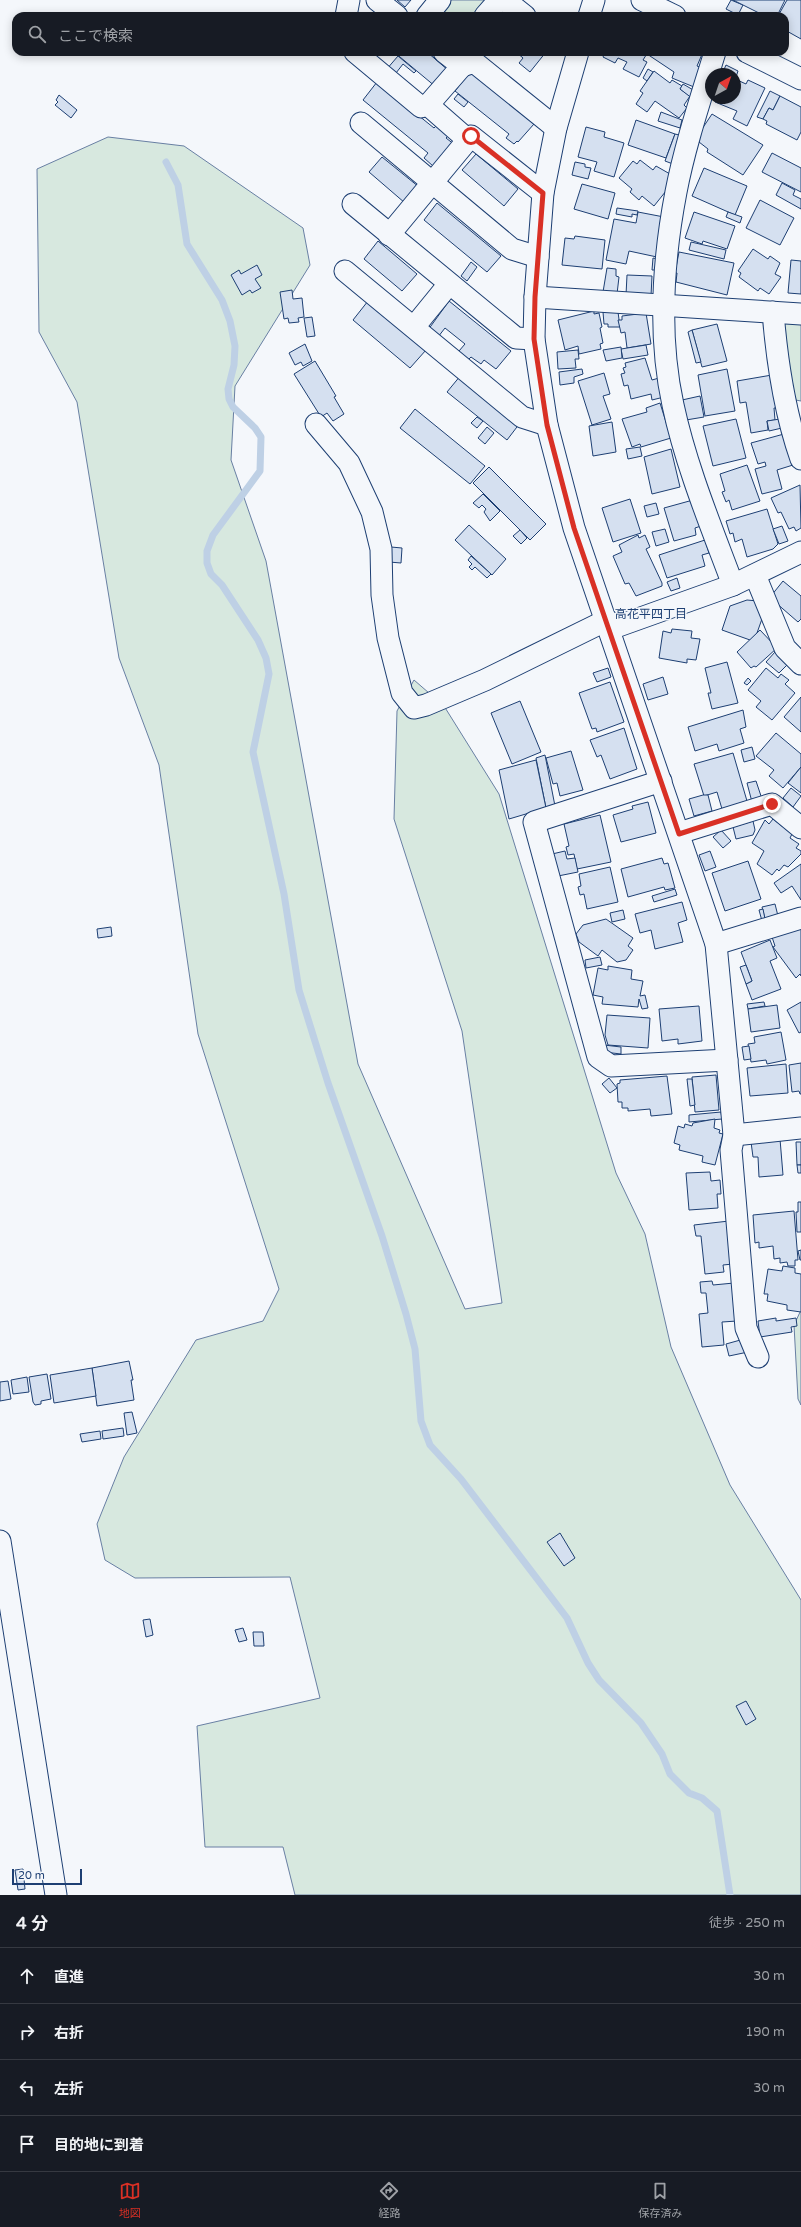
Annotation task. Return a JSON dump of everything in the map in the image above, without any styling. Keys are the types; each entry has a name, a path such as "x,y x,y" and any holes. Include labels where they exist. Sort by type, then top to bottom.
{"street":[{"path":"347,12 349,0"},
{"path":"377,0 392,12"},
{"path":"430,12 440,0"},
{"path":"488,12 499,0"},
{"path":"505,0 520,12"},
{"path":"590,12 594,0"},
{"path":"642,0 667,12"},
{"path":"360,56 421,107 428,105 453,57 474,62 556,128"},
{"path":"574,56 556,128 543,193 535,297 534,339 547,425 574,528 716,944 734,1135 731,1150 746,1328 758,1357"},
{"path":"714,56 676,191 668,249 664,304 666,362 673,404 696,485 733,585"},
{"path":"755,56 801,79"},
{"path":"428,105 468,140"},
{"path":"360,123 512,249 538,256"},
{"path":"389,235 471,136 543,193"},
{"path":"353,204 516,338 534,339"},
{"path":"345,271 522,417 547,425"},
{"path":"414,327 449,284"},
{"path":"535,297 664,304 801,314"},
{"path":"773,312 776,358 784,401 795,413 801,459"},
{"path":"316,424 349,463 372,512 381,549 382,595 388,638 402,693 414,708 426,705 485,680 608,624 733,585 801,552"},
{"path":"755,575 785,648 801,664"},
{"path":"661,782 534,822 598,1057 611,1066 727,1060"},
{"path":"679,834 772,804 801,828"},
{"path":"716,944 801,918"},
{"path":"734,1135 801,1128"},
{"path":"0,1541 56,1895"}],"shaded area":[{"path":"445,0 486,0 482,12 435,12"},
{"path":"108,137 184,146 303,228 310,265 235,386 231,460 266,561 358,1064 465,1309 502,1303 462,1031 394,819 397,711 414,680 444,706 499,794 616,1173 645,1234 671,1347 730,1485 801,1600 801,1895 295,1895 283,1847 205,1847 197,1726 320,1698 290,1577 135,1578 105,1560 97,1524 124,1457 196,1340 263,1321 279,1289 198,1034 159,765 119,658 77,402 39,332 37,169"},
{"path":"789,320 801,321 801,401 790,399 780,329"},
{"path":"801,1310 801,1405 798,1399 794,1325"}],"building":[{"path":"397,0 411,0 405,7"},
{"path":"731,0 743,5 740,12 732,12 726,9"},
{"path":"733,0 785,0 779,12 757,12"},
{"path":"787,0 801,0 801,39 789,32 789,12 780,12"},
{"path":"398,56 416,71 414,73 403,64 396,73 386,70"},
{"path":"399,56 432,56 449,71 436,87"},
{"path":"521,56 543,56 530,72 519,63 523,58"},
{"path":"646,56 643,60 647,62 639,77 623,69 627,62 618,58 615,63 603,57"},
{"path":"650,56 701,56 697,66 702,68 694,87 672,78 674,72"},
{"path":"726,65 732,68 725,68"},
{"path":"648,69 653,72 647,81 643,78"},
{"path":"654,71 670,83 672,80 682,86 680,89 690,96 684,105 687,108 679,118 655,101 647,112 636,104 643,93 640,91"},
{"path":"470,72 534,124 518,142 517,141 514,144 506,138 509,134 455,91"},
{"path":"748,80 765,88 747,126 733,119 737,111 720,104 741,104 741,82 746,84"},
{"path":"377,82 434,128 437,125 449,135 446,138 455,145 433,166 424,158 428,153 363,100"},
{"path":"683,84 695,91 693,99 680,89"},
{"path":"770,91 780,96 773,110 769,108 763,119 757,117"},
{"path":"458,94 468,102 464,107 454,99"},
{"path":"59,95 77,110 71,118 55,105 58,102 56,100"},
{"path":"780,96 801,107 801,132 797,140 766,124 767,121 763,119 769,108 773,110"},
{"path":"661,112 682,120 680,128 658,121"},
{"path":"712,114 763,145 743,175 707,152 708,149 699,142 700,132"},
{"path":"636,120 675,134 666,158 628,145"},
{"path":"586,127 605,132 604,137 624,143 614,177 594,171 597,162 578,157"},
{"path":"675,134 683,136 673,164 665,161"},
{"path":"772,153 801,168 801,192 762,172"},
{"path":"476,154 518,189 504,206 462,170"},
{"path":"382,157 419,187 405,203 369,172"},
{"path":"640,160 653,170 656,166 670,174 670,186 654,206 642,196 639,200 630,192 632,189 619,178 633,161 637,164"},
{"path":"575,162 585,164 585,167 591,168 588,179 572,175"},
{"path":"704,168 747,186 735,215 692,196"},
{"path":"782,183 795,190 793,195 801,199 801,209 776,195"},
{"path":"582,184 615,193 608,219 574,209"},
{"path":"760,200 794,218 780,245 746,228"},
{"path":"437,203 501,256 487,272 424,220"},
{"path":"617,208 638,211 637,215 632,214 632,217 616,214"},
{"path":"638,212 664,217 657,257 629,251 626,264 606,260 614,219 636,223"},
{"path":"694,212 735,226 727,249 703,241 702,244 685,238"},
{"path":"728,212 742,217 740,223 726,217"},
{"path":"575,236 605,240 602,269 562,265 565,238 574,239"},
{"path":"378,241 417,274 402,291 364,259"},
{"path":"691,242 726,250 724,259 689,250"},
{"path":"753,249 768,259 770,256 780,263 775,274 781,277 769,294 760,288 758,291 739,277 741,273 738,271"},
{"path":"679,252 734,263 727,295 676,282 677,273 675,273"},
{"path":"653,258 658,259 657,270 652,270"},
{"path":"791,260 801,261 801,294 788,293"},
{"path":"471,262 477,267 467,281 461,276"},
{"path":"257,265 262,275 255,279 261,288 252,293 250,290 242,295 231,275 239,270 241,274"},
{"path":"607,268 616,269 616,276 619,277 617,294 603,292"},
{"path":"627,275 652,276 651,296 626,295"},
{"path":"292,290 293,299 302,298 304,317 298,318 299,322 289,323 288,318 284,319 280,292"},
{"path":"368,301 426,350 410,368 353,320"},
{"path":"449,301 511,351 496,369 484,360 481,364 471,357 468,360 459,351 465,344 445,328 438,337 428,330"},
{"path":"594,311 594,314 599,313 602,327 600,328 603,343 600,344 601,349 579,354 578,346 565,350 558,320"},
{"path":"603,312 618,312 620,327 608,327 608,324 604,324"},
{"path":"646,313 651,344 627,348 625,332 621,333 618,320 622,320 622,316"},
{"path":"312,317 315,336 307,337 304,318"},
{"path":"717,324 727,361 702,367 692,330"},
{"path":"692,330 701,362 696,363 688,332"},
{"path":"305,344 312,361 303,366 301,362 295,365 289,353"},
{"path":"646,345 648,355 623,359 621,349"},
{"path":"621,347 622,358 606,361 603,350"},
{"path":"578,350 579,359 575,359 576,368 558,369 557,352"},
{"path":"645,358 652,380 659,378 664,397 652,400 651,394 631,399 628,385 624,386 621,374 625,373 623,368 626,367 625,363"},
{"path":"315,361 336,396 334,397 344,414 333,421 327,413 321,417 294,374"},
{"path":"582,369 583,374 574,377 574,383 560,385 559,372"},
{"path":"727,369 735,411 705,416 698,375"},
{"path":"604,373 610,394 603,396 611,419 592,425 578,381"},
{"path":"461,375 520,423 507,440 447,392"},
{"path":"772,375 778,408 774,408 775,420 767,421 768,430 751,433 746,402 740,403 737,381"},
{"path":"700,396 704,417 686,420 682,400"},
{"path":"660,403 671,438 641,447 640,444 632,447 622,419 647,412 646,408"},
{"path":"415,409 485,466 470,484 400,428"},
{"path":"477,417 483,421 477,428 471,423"},
{"path":"736,419 746,458 713,466 703,426"},
{"path":"780,419 782,428 769,431 767,421"},
{"path":"612,422 616,452 593,456 589,426"},
{"path":"487,427 494,433 485,444 478,438"},
{"path":"784,434 793,465 777,470 782,489 762,494 755,469 766,466 765,462 758,464 751,443"},
{"path":"640,447 642,456 628,459 626,449"},
{"path":"671,449 680,487 652,494 644,457"},
{"path":"747,465 760,501 732,510 729,500 726,502 722,492 725,491 720,474"},
{"path":"489,467 546,524 530,540 473,483"},
{"path":"800,485 801,528 796,531 794,527 789,529 781,512 778,513 771,498"},
{"path":"483,494 500,511 490,521 484,512 486,509 482,505 479,508 473,503"},
{"path":"630,499 641,533 613,542 602,508"},
{"path":"693,500 701,526 695,528 696,535 674,541 664,508"},
{"path":"656,503 659,514 647,517 644,506"},
{"path":"767,509 778,544 773,549 747,557 742,539 735,542 733,533 730,534 726,521"},
{"path":"469,525 506,559 492,575 455,540"},
{"path":"782,526 788,541 779,544 773,529"},
{"path":"665,529 669,542 656,546 652,532"},
{"path":"520,530 527,538 521,544 513,536"},
{"path":"638,535 639,538 645,535 650,547 646,549 662,586 636,596 629,583 625,584 613,556 622,552 619,545"},
{"path":"705,540 709,553 702,555 705,566 667,578 659,555"},
{"path":"391,547 402,548 401,563 389,562"},
{"path":"471,556 491,574 487,578 475,567 472,570 469,567 472,564 468,560"},
{"path":"677,578 680,588 671,591 667,582"},
{"path":"783,581 801,596 801,619 798,622 775,602 771,596"},
{"path":"747,600 758,601 763,616 757,633 750,640 722,630 730,606"},
{"path":"672,629 692,631 691,638 700,639 696,660 687,659 687,663 659,658 663,631 671,633"},
{"path":"760,630 777,648 756,667 754,666 751,668 737,652"},
{"path":"775,652 788,664 779,673 766,662"},
{"path":"727,662 738,703 712,709 708,693 711,693 705,668"},
{"path":"608,668 611,677 597,682 593,673"},
{"path":"766,668 778,678 781,674 789,680 785,684 795,693 772,720 756,707 761,701 748,690"},
{"path":"663,677 668,694 648,700 643,684"},
{"path":"748,678 751,681 747,685 744,683"},
{"path":"610,682 624,722 597,732 596,728 592,729 579,693"},
{"path":"801,697 801,732 784,717"},
{"path":"520,701 541,752 512,764 491,713"},
{"path":"743,710 746,727 740,729 744,743 719,751 717,744 695,751 688,727"},
{"path":"624,728 637,769 610,779 601,755 597,757 590,740"},
{"path":"776,733 801,754 801,767 783,788 769,776 774,770 756,756"},
{"path":"752,747 755,759 744,762 741,750"},
{"path":"571,751 583,790 560,796 557,783 553,784 546,758"},
{"path":"733,753 747,801 722,809 717,792 704,796 694,764"},
{"path":"545,755 555,806 546,808 536,758"},
{"path":"536,760 546,808 509,819 499,770"},
{"path":"801,767 801,793 788,783"},
{"path":"756,781 762,799 752,802 747,783"},
{"path":"791,788 801,796 793,807 783,798"},
{"path":"708,795 712,811 694,816 689,799"},
{"path":"648,802 656,833 621,842 613,815 633,809 632,806"},
{"path":"600,815 611,862 577,869 574,854 568,855 566,847 569,846 564,824"},
{"path":"773,819 792,834 790,838 799,844 796,848 801,851 801,854 788,867 784,865 779,871 777,869 772,875 757,864 764,851 752,843 765,820 769,824"},
{"path":"753,821 755,830 753,835 736,839 733,827"},
{"path":"721,830 731,841 723,848 713,837"},
{"path":"565,851 567,859 575,858 578,872 558,876 552,854"},
{"path":"710,851 716,867 705,871 699,855"},
{"path":"662,858 664,864 668,863 675,888 665,890 664,887 628,897 621,869"},
{"path":"748,861 761,899 725,911 712,873"},
{"path":"801,864 801,900 792,886 781,893 774,883"},
{"path":"610,867 618,902 587,909 584,894 580,895 578,887 581,886 579,874"},
{"path":"675,889 677,895 654,902 652,896"},
{"path":"682,902 687,920 678,923 683,942 655,949 651,930 640,933 635,914"},
{"path":"775,904 778,916 765,919 762,907"},
{"path":"763,909 765,919 762,921 759,910"},
{"path":"623,910 625,919 612,922 610,913"},
{"path":"606,919 633,938 628,946 633,950 626,960 617,962 602,950 598,956 579,942 576,934 583,925"},
{"path":"111,927 112,936 98,938 97,929"},
{"path":"801,927 801,976 800,974 796,978 773,947 775,946 772,937"},
{"path":"770,940 777,958 770,961 781,989 752,1000 746,984 752,981 741,952"},
{"path":"600,957 602,965 586,968 585,960"},
{"path":"746,965 752,981 746,984 740,967"},
{"path":"608,966 632,970 631,979 643,981 640,996 645,995 648,1008 642,1009 639,999 638,1007 602,1004 603,997 593,995 598,968 608,970"},
{"path":"764,1002 765,1006 748,1009 747,1004"},
{"path":"801,1002 801,1032 799,1033 787,1010"},
{"path":"777,1005 780,1028 751,1032 748,1009"},
{"path":"699,1006 702,1041 678,1044 678,1039 662,1041 659,1009"},
{"path":"607,1015 650,1018 648,1048 608,1045 605,1035"},
{"path":"781,1032 786,1060 767,1064 766,1060 751,1062 748,1044 755,1043 754,1037"},
{"path":"604,1045 621,1047 621,1054 604,1052"},
{"path":"749,1046 751,1059 744,1060 742,1047"},
{"path":"801,1063 800,1094 799,1091 792,1092 789,1065"},
{"path":"786,1064 788,1093 750,1096 747,1068"},
{"path":"716,1075 719,1110 695,1112 692,1077"},
{"path":"667,1076 672,1114 651,1116 650,1109 628,1111 628,1108 622,1108 622,1102 618,1102 617,1084 620,1083 620,1080"},
{"path":"609,1078 617,1088 610,1093 602,1084"},
{"path":"687,1079 692,1079 695,1105 690,1106"},
{"path":"721,1112 722,1119 689,1122 689,1115"},
{"path":"715,1119 714,1128 720,1130 719,1133 723,1134 715,1165 702,1162 703,1156 679,1150 680,1145 674,1143 678,1126 684,1128 685,1124 692,1126 693,1123"},
{"path":"780,1139 783,1175 759,1177 758,1157 753,1157 751,1142"},
{"path":"796,1142 801,1142 801,1165 797,1165"},
{"path":"797,1165 801,1165 801,1173 798,1173"},
{"path":"710,1172 711,1181 720,1180 721,1194 717,1194 718,1208 689,1210 686,1173"},
{"path":"798,1202 801,1202 801,1232 797,1232 796,1212 798,1212"},
{"path":"794,1211 798,1260 795,1260 795,1266 788,1266 787,1262 780,1263 780,1258 774,1259 773,1246 759,1248 759,1242 755,1243 753,1215"},
{"path":"729,1221 733,1264 723,1265 724,1272 705,1274 701,1236 696,1236 694,1225"},
{"path":"801,1250 801,1260 800,1260 798,1251"},
{"path":"783,1266 795,1268 795,1273 801,1274 801,1312 787,1310 787,1305 767,1301 768,1294 764,1294 768,1269 782,1271"},
{"path":"712,1281 713,1285 734,1283 737,1321 722,1322 724,1345 702,1347 699,1314 708,1313 706,1293 701,1293 700,1282"},
{"path":"776,1318 776,1321 796,1318 797,1326 791,1327 792,1332 760,1337 758,1321"},
{"path":"744,1339 748,1352 729,1356 726,1344"},
{"path":"129,1361 133,1380 131,1380 134,1400 97,1406 92,1368"},
{"path":"92,1368 96,1396 54,1403 50,1375"},
{"path":"47,1374 51,1399 41,1401 41,1404 35,1405 33,1402 29,1377"},
{"path":"27,1377 29,1392 13,1394 11,1380"},
{"path":"8,1381 11,1399 0,1401 0,1382"},
{"path":"132,1412 137,1433 127,1435 124,1413"},
{"path":"123,1428 124,1436 103,1439 102,1431"},
{"path":"100,1431 101,1439 82,1442 80,1434"},
{"path":"560,1533 575,1558 564,1566 547,1542"},
{"path":"150,1619 153,1635 146,1637 143,1620"},
{"path":"243,1628 247,1640 239,1642 235,1630"},
{"path":"253,1632 263,1632 264,1646 254,1646"},
{"path":"746,1701 756,1719 746,1725 736,1706"},
{"path":"23,1869 25,1889 18,1890 15,1870"}],"waterway":[{"path":"166,162 178,185 187,244 222,300 230,321 235,346 234,365 228,389 229,399 233,407 255,428 261,437 260,471 213,535 207,551 207,563 211,574 222,585 258,640 266,658 269,674 253,752 284,894 299,990 328,1083 382,1236 406,1314 415,1349 421,1421 430,1445 461,1479 567,1618 588,1663 599,1680 641,1723 662,1754 670,1774 689,1793 702,1798 717,1811 730,1895"}],"district":[{"name":"高花平四丁目","path":"651,614"}],"route":[{"path":"471,136 543,193 535,297 534,339 547,425 574,528 607,620 679,834 772,804"}]}
